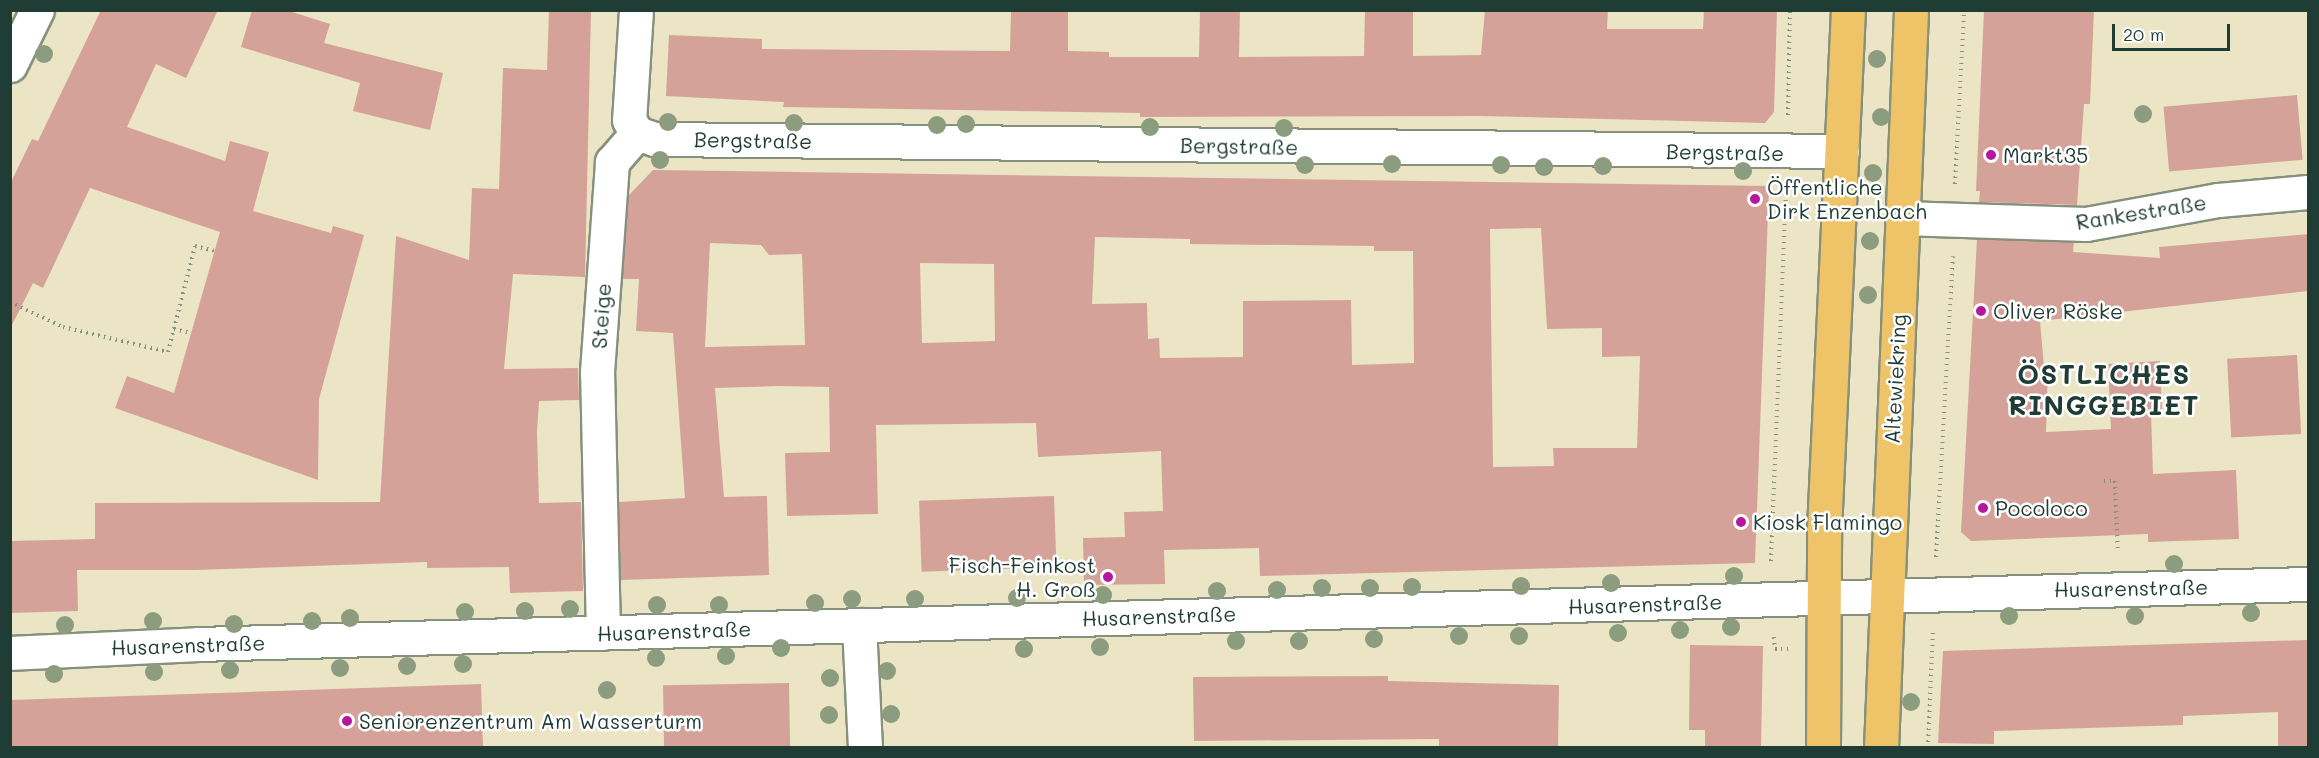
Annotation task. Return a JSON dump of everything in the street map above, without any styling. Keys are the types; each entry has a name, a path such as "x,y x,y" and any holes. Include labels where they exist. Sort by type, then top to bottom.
{"main road":[{"path":"1823,747 1824,597 1848,10"},
{"name":"Altewiekring","path":"1881,747 1885,594 1911,10"}],"street":[{"path":"10,64 38,10"},
{"path":"636,10 629,120 637,133"},
{"name":"Bergstraße","path":"637,133 654,139 1842,151"},
{"name":"Steige","path":"603,633 597,372 612,162 637,133"},
{"name":"Rankestraße","path":"1902,218 2085,224 2218,200 2308,192"},
{"name":"Husarenstraße","path":"10,653 859,625 1589,607 1885,594 2308,584"},
{"path":"859,625 865,747"}],"path":[{"path":"1788,117 1790,10"},
{"path":"1955,194 1964,10"},
{"path":"1770,572 1786,182"},
{"path":"10,302 63,327 168,352 195,246 215,251"},
{"path":"1936,557 1953,252"},
{"path":"174,328 192,333"},
{"path":"2104,481 2115,481 2118,556"},
{"path":"1772,528 1785,528"},
{"path":"1925,537 1937,537"},
{"path":"1928,747 1933,627"},
{"path":"1774,636 1775,649 1788,649"},
{"path":"1926,646 1932,646"}],"building":[{"path":"101,10 218,10 186,78 156,64 127,127 225,161 230,141 269,152 253,211 331,233 333,226 364,235 319,399 318,480 115,408 127,376 174,393 220,232 90,188 43,288 33,283 10,329 10,184 32,139 38,141"},
{"path":"252,10 286,10 330,24 324,43 443,73 430,130 353,111 360,83 241,47"},
{"path":"549,10 591,10 585,277 513,274 504,369 578,368 579,400 539,401 537,432 539,503 581,502 583,591 510,593 509,567 427,568 427,562 195,570 77,570 78,611 10,613 10,541 95,539 95,503 380,502 396,236 469,260 472,188 499,189 503,68 547,70"},
{"path":"1011,10 1068,10 1068,51 1109,52 1109,57 1199,57 1200,10 1240,10 1239,57 1364,56 1365,10 1413,10 1413,56 1481,55 1485,10 1608,10 1607,29 1703,29 1704,10 1777,10 1774,112 1765,123 1481,116 1140,117 1140,113 783,107 784,102 666,96 669,35 762,39 762,49 1010,51"},
{"path":"1984,10 2094,10 2090,104 2084,104 2077,205 1979,202 1980,191 1976,191"},
{"path":"2297,95 2303,160 2169,171 2164,107"},
{"path":"653,170 1769,186 1755,563 1260,576 1259,548 1164,550 1165,584 1084,585 1083,538 1125,537 1124,512 1163,511 1161,451 1038,457 1036,423 876,425 878,514 787,516 785,453 830,452 829,387 779,386 715,388 724,497 767,496 769,575 621,580 619,502 685,498 673,333 636,331 639,279 622,279 628,196","holes":["1541,228 1547,329 1602,328 1602,357 1640,356 1637,448 1553,448 1554,466 1493,467 1490,229","1095,237 1190,239 1190,244 1374,246 1374,251 1413,251 1414,363 1352,365 1351,300 1243,301 1243,357 1160,358 1159,338 1148,339 1147,303 1092,304","710,243 761,245 769,255 802,254 805,345 705,347","920,263 994,264 995,341 922,343"]},
{"path":"2308,234 2308,291 2040,321 2044,367 2048,367 2046,432 2111,429 2108,364 2160,361 2162,412 2151,413 2153,474 2236,470 2239,539 2148,542 2148,534 1971,541 1961,532 1977,239 2074,242 2073,252 2160,258 2159,247"},
{"path":"2297,355 2301,434 2231,438 2227,359"},
{"path":"1054,496 1056,567 922,572 919,501"},
{"path":"2308,640 2308,747 2278,747 2278,712 2183,716 2183,725 1994,731 1994,744 1938,743 1943,651"},
{"path":"1690,645 1763,646 1761,747 1705,747 1705,730 1689,730"},
{"path":"1388,676 1388,681 1559,685 1558,747 1439,747 1439,739 1194,741 1193,677"},
{"path":"789,683 790,747 664,748 663,685"},
{"name":"Seniorenzentrum Am Wasserturm","path":"481,684 483,747 10,747 10,700"}],"place":[{"name":"Markt35","path":"1991,155"},
{"name":"Öffentliche Dirk Enzenbach","path":"1755,199"},
{"name":"Oliver Röske","path":"1981,311"},
{"name":"Pocoloco","path":"1983,508"},
{"name":"Kiosk Flamingo","path":"1741,522"},
{"name":"Fisch-Feinkost H. Groß","path":"1108,577"},
{"name":"Seniorenzentrum Am Wasserturm","path":"347,721"}],"district":[{"name":"ÖSTLICHES RINGGEBIET","path":"2104,388"}]}
